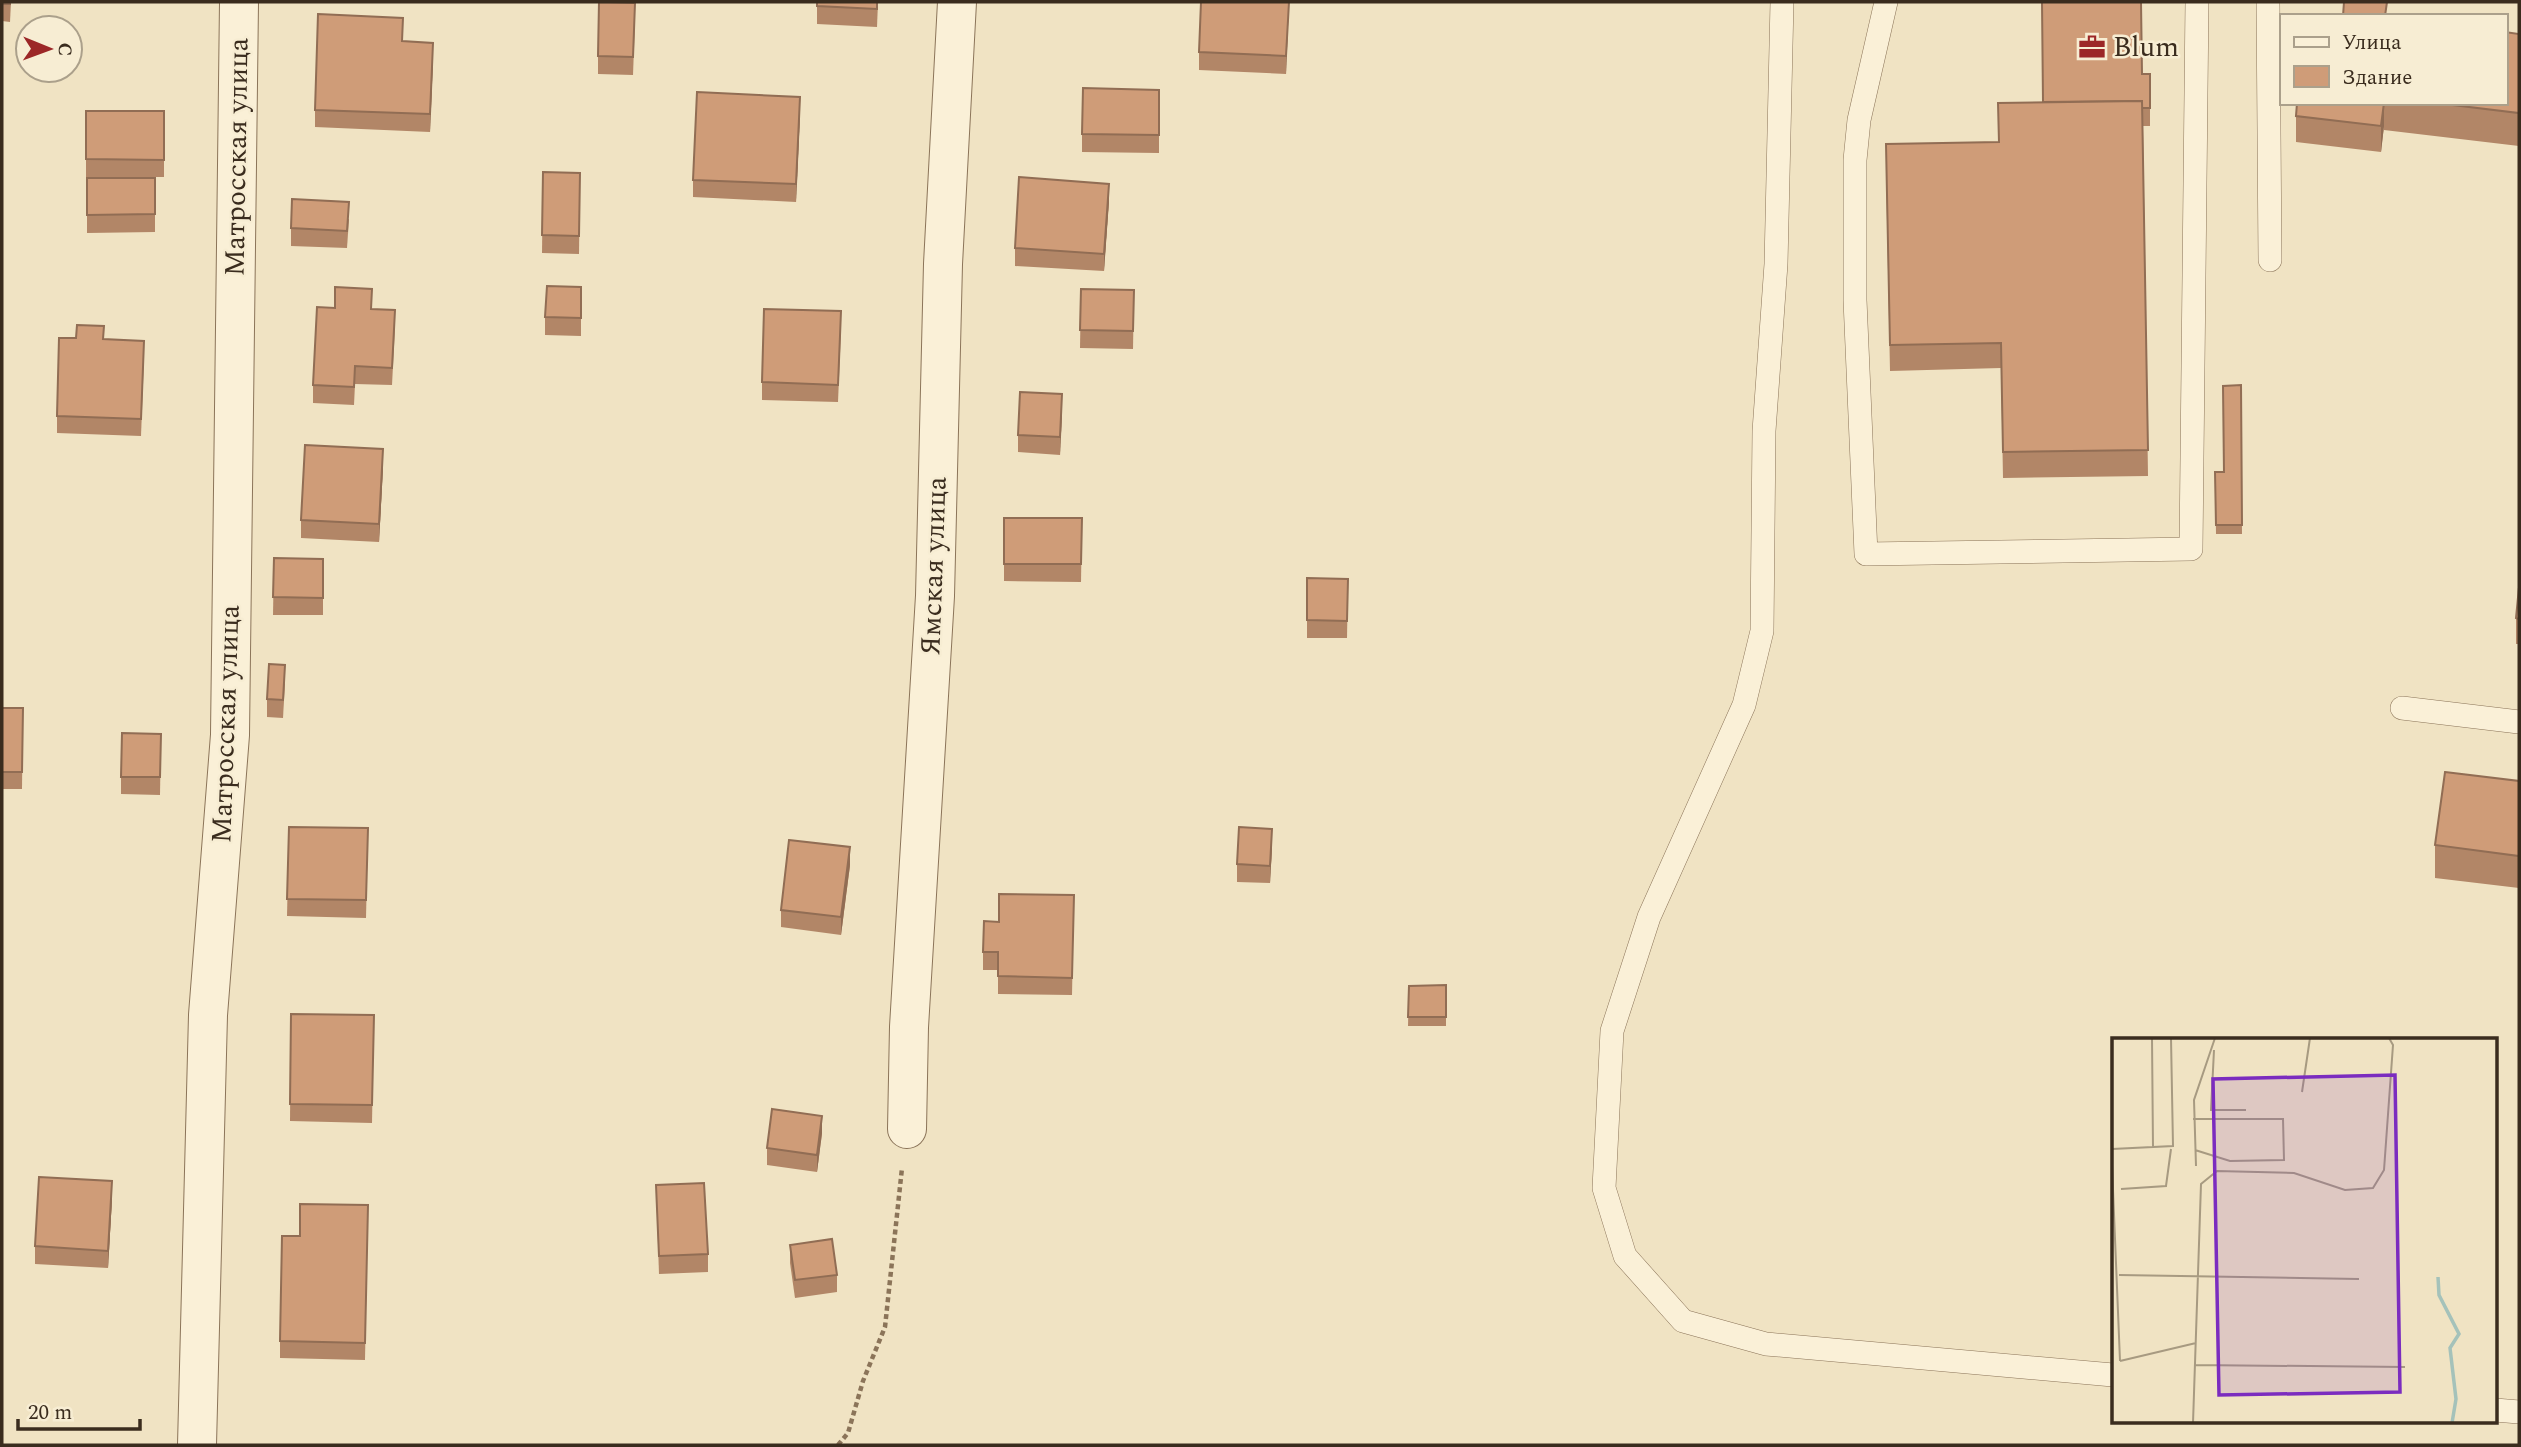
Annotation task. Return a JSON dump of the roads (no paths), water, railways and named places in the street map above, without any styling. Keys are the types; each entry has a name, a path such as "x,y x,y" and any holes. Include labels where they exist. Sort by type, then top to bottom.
{"street":[{"name":"Матросская улица","path":"197,1445 208,1015 230,734 239,2"},
{"name":"Ямская улица","path":"906,1129 909,1027 935,596 943,264 957,2"}],"lane":[{"path":"1782,2 1776,264 1764,431 1762,631 1744,705 1649,917 1612,1031 1604,1188 1625,1256 1683,1321 1766,1344 2112,1375"},
{"path":"1886,2 1859,120 1855,160 1855,300 1866,554 2191,549 2197,2"},
{"path":"2269,2 2270,260"},
{"path":"2402,708 2519,722"},
{"path":"2496,1410 2519,1412"}],"place":[{"name":"Blum","path":"2092,47"}]}
